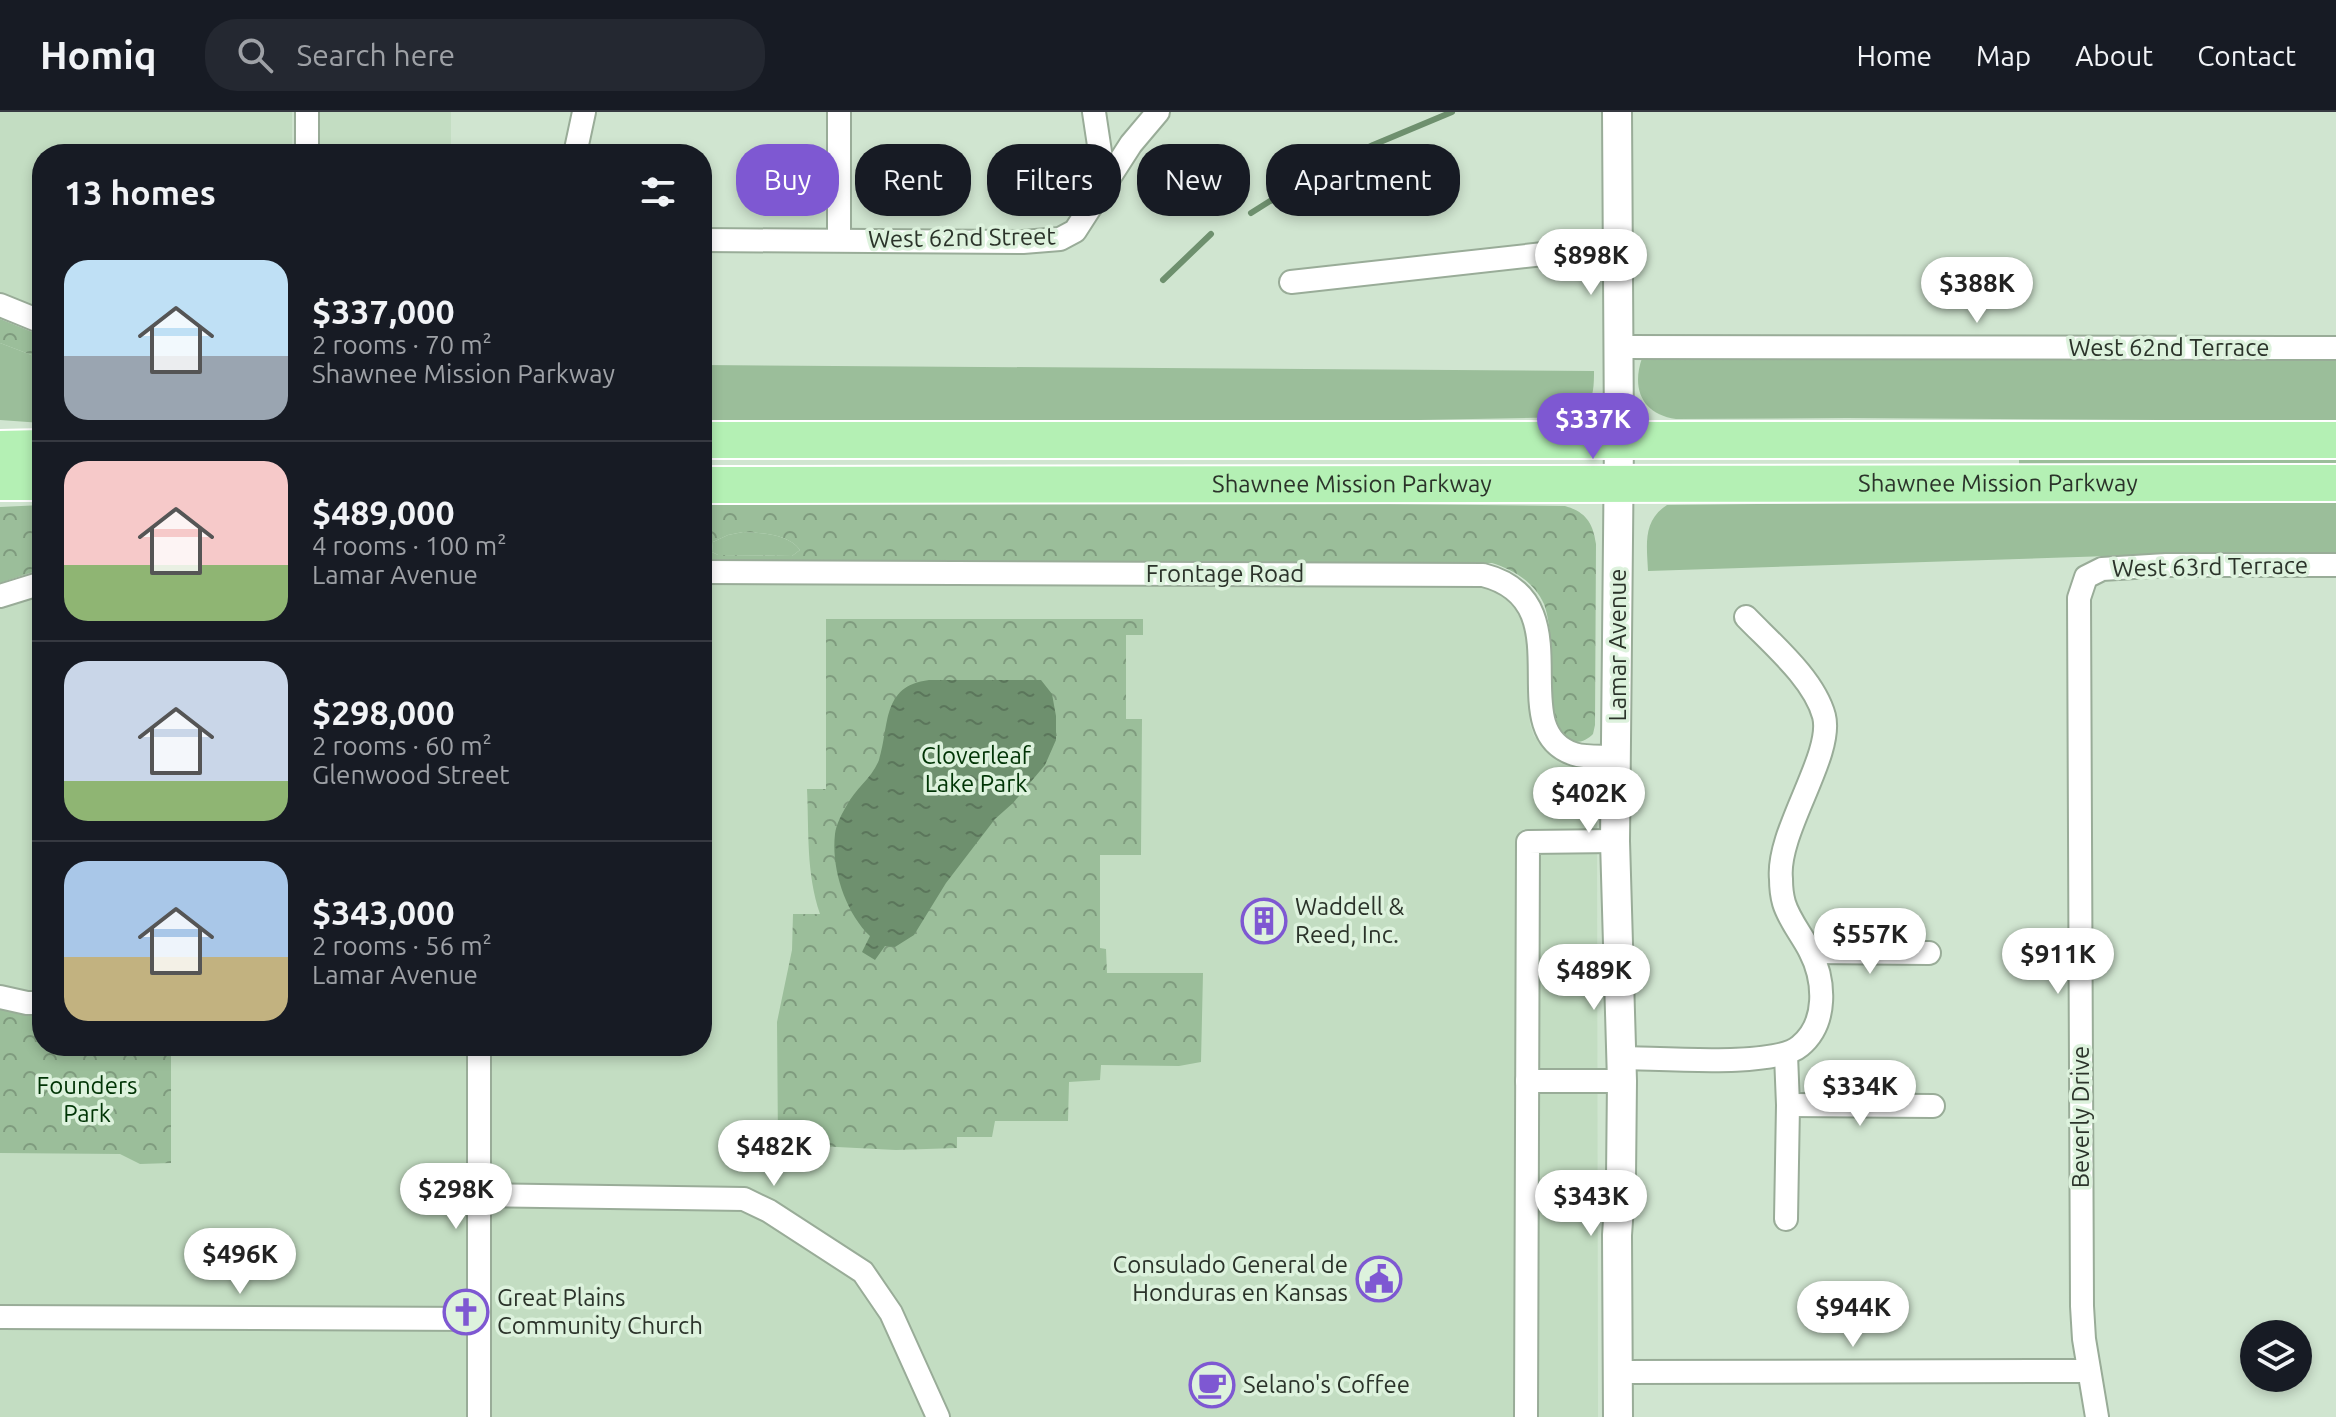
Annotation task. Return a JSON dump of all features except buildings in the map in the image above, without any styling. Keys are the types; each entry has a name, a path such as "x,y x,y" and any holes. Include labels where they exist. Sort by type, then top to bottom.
{"highway":[{"name":"Shawnee Mission Parkway","path":"712,440 2336,440"},
{"path":"0,449 32,448"},
{"path":"0,482 32,482"},
{"name":"Shawnee Mission Parkway","path":"712,485 2336,483"}],"street":[{"path":"307,112 307,144"},
{"path":"577,144 584,112"},
{"path":"839,112 839,240"},
{"path":"1094,112 1099,144"},
{"name":"West 62nd Street","path":"1121,160 1158,112"},
{"name":"Lamar Avenue","path":"1617,112 1619,484 1615,841 1621,1070 1621,1177 1617,1235 1618,1417"},
{"name":"West 62nd Street","path":"712,240 1023,242 1066,237 1079,227 1086,216"},
{"path":"1291,282 1616,246"},
{"path":"0,305 32,318"},
{"name":"West 62nd Terrace","path":"1619,347 2336,348"},
{"name":"West 63rd Terrace","path":"2086,577 2102,569 2166,565 2336,565"},
{"name":"Frontage Road","path":"712,572 1483,575 1502,580 1517,590 1533,613 1538,634 1545,730 1558,745 1574,754 1617,757"},
{"name":"Beverly Drive","path":"2086,577 2079,598 2082,1291 2089,1371 2097,1417"},
{"path":"0,596 32,586"},
{"path":"1527,1081 1786,1055 1801,1046 1816,1028 1821,1003 1820,978 1811,952 1784,904 1780,875 1788,838 1822,746 1825,718 1806,681 1746,617"},
{"path":"1526,1417 1528,842 1615,841"},
{"path":"1811,952 1929,953"},
{"path":"0,997 32,1003"},
{"path":"1786,1055 1786,1219"},
{"path":"479,1056 479,1417"},
{"path":"1788,1105 1933,1106"},
{"path":"479,1195 744,1199 769,1211 863,1272 891,1313 938,1417"},
{"path":"0,1317 479,1319"},
{"path":"1618,1372 2089,1371"}],"shaded area":[{"path":"0,112 292,112 292,144 32,144 32,305 0,292"},
{"path":"316,112 451,112 451,144 315,144"},
{"path":"712,581 1469,584 1496,588 1510,597 1526,621 1530,724 1534,736 1555,756 1590,774 1596,785 1598,1417 490,1417 491,1056 712,1056"},
{"path":"32,597 32,1056 468,1056 466,1417 0,1417 0,607"}],"green space":[{"path":"0,319 32,332 32,355 0,343"},
{"path":"0,343 32,355 32,422 0,420"},
{"path":"2336,355 2336,421 1676,419 1655,412 1648,406 1642,399 1638,380 1642,358 1647,356"},
{"path":"712,365 1594,371 1591,399 1584,409 1571,417 1366,421 712,420"},
{"path":"2336,456 2336,469 2019,469 2019,460"},
{"path":"2336,501 2336,553 2200,553 1648,571 1650,526 1659,511 1667,505"},
{"path":"712,503 1565,506 1587,519 1596,544 1595,725 1593,734 1585,740 1570,741 1554,724 1550,696 1550,632 1544,604 1535,589 1522,578 1492,563 712,560 712,552","holes":["743,532 766,534 789,541 800,550 792,556 718,555 712,552 713,542"]},
{"path":"32,505 32,572 0,583 0,507"},
{"path":"743,532 782,538 800,550 792,556 718,555 712,552 713,542"},
{"name":"Cloverleaf Lake Park","path":"826,619 1143,619 1143,635 1126,635 1126,719 1142,719 1141,855 1100,855 1100,948 1106,949 1107,973 1203,973 1201,1062 1179,1066 1101,1065 1100,1080 1069,1082 1068,1121 995,1121 992,1137 957,1137 957,1148 896,1150 778,1144 777,1022 792,950 793,914 820,914 810,868 807,789 826,789"},
{"name":"Founders Park","path":"0,1006 32,1009 32,1056 171,1056 171,1163 140,1164 120,1154 0,1153"}],"water":[{"path":"929,680 1041,680 1052,694 1056,740 1045,765 995,819 946,883 914,935 895,947 885,946 875,960 862,952 870,936 853,915 842,889 835,861 836,830 850,799 879,760 895,699 902,690"}],"waterway":[{"path":"1251,213 1310,176 1452,112"},
{"path":"1163,280 1211,234"}],"place":[{"name":"Waddell & Reed, Inc.","path":"1264,921"},
{"name":"Consulado General de Honduras en Kansas","path":"1379,1279"},
{"name":"Great Plains Community Church","path":"466,1312"},
{"name":"Selano's Coffee","path":"1212,1385"}]}
